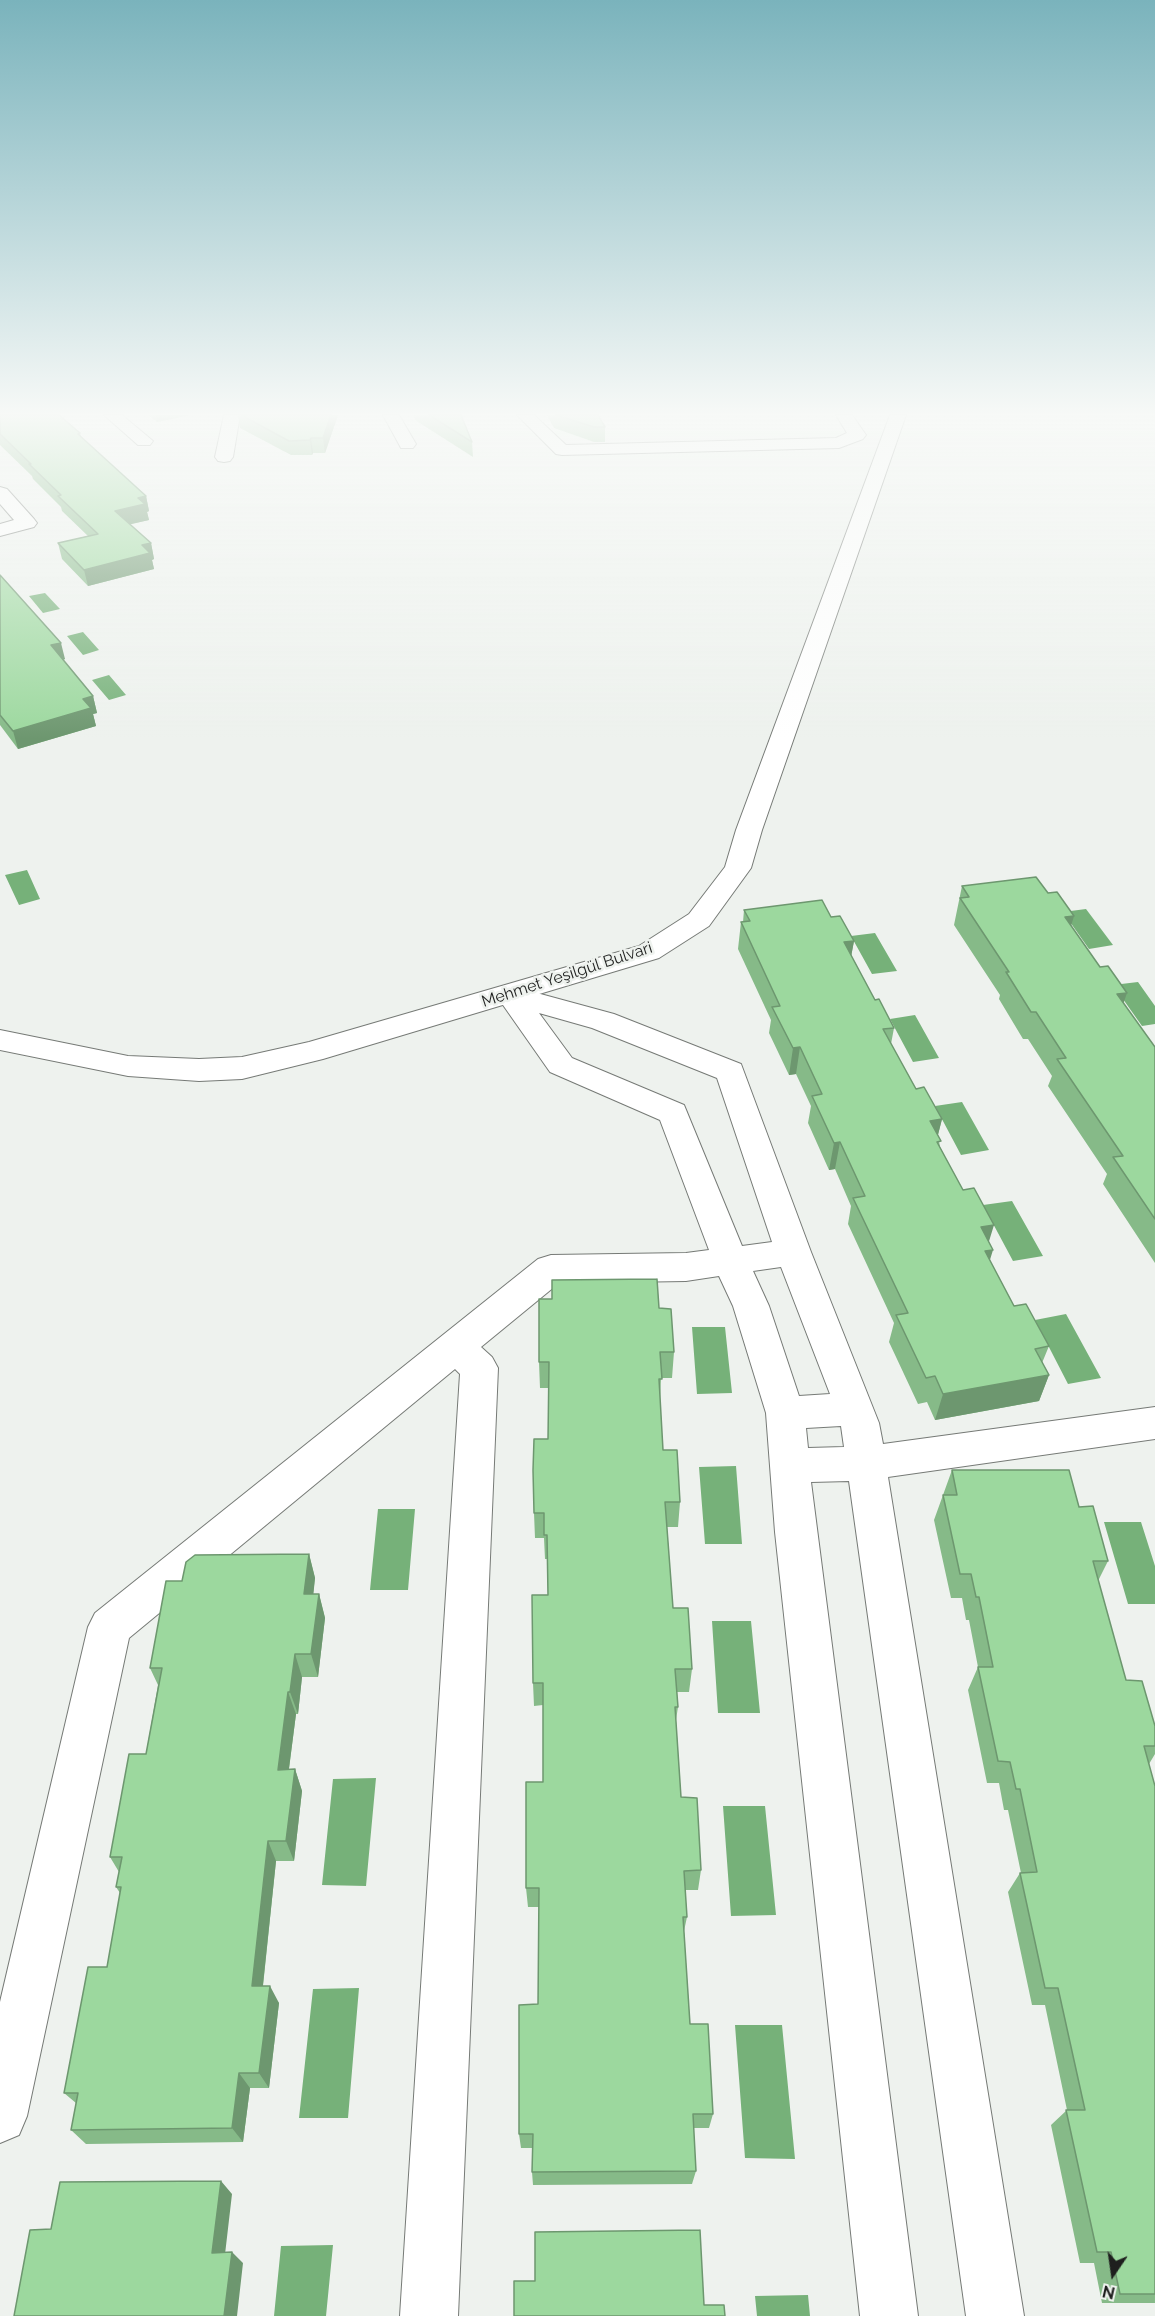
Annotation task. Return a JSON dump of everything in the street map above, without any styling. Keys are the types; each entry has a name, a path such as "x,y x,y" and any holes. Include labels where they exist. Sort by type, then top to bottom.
{"street":[{"path":"0,530 27,523"},
{"name":"Mehmet Yeşilgül Bulvari","path":"0,1040 128,1066 200,1070 242,1068 312,1052 511,995 649,952 699,920 738,868 749,830 859,523"},
{"path":"511,995 603,1021 730,1071 793,1251 860,1423 995,2316"},
{"path":"511,995 561,1065 673,1113 682,1131 729,1260 751,1306 785,1413 889,2316"},
{"path":"0,2116 110,1627 551,1269 686,1267 793,1251"},
{"path":"429,2316 479,1368 454,1347"},
{"path":"785,1413 854,1409"},
{"path":"790,1466 865,1463 1155,1423"}],"shaded area":[{"path":"45,593 60,609 43,613 29,596"},
{"path":"83,632 99,650 83,655 67,636"},
{"path":"109,675 126,695 109,700 92,680"},
{"path":"27,870 40,899 19,905 5,875"},
{"path":"1086,909 1113,945 1089,949 1063,912"},
{"path":"875,933 897,971 872,974 851,936"},
{"path":"1138,982 1155,1006 1155,1024 1142,1026 1113,985"},
{"path":"915,1015 939,1058 913,1062 890,1019"},
{"path":"962,1102 989,1150 961,1155 935,1106"},
{"path":"1012,1201 1043,1256 1013,1261 983,1205"},
{"path":"1066,1314 1101,1378 1068,1384 1035,1320"},
{"path":"692,1327 725,1327 732,1393 697,1394"},
{"path":"736,1466 742,1544 705,1544 699,1467"},
{"path":"378,1509 415,1509 408,1590 370,1590"},
{"path":"1104,1522 1141,1522 1155,1566 1155,1604 1128,1604"},
{"path":"712,1621 751,1621 760,1713 718,1713"},
{"path":"376,1778 366,1886 322,1885 333,1779"},
{"path":"723,1806 765,1806 776,1915 731,1916"},
{"path":"359,1988 348,2118 299,2118 313,1989"},
{"path":"735,2025 782,2025 795,2159 745,2158"},
{"path":"333,2245 326,2316 274,2316 281,2246"},
{"path":"808,2295 810,2316 757,2316 755,2296"}],"building":[{"path":"87,523 129,523 151,543 142,545 150,553 84,570 58,543 98,534"},
{"path":"0,575 61,643 51,645 93,696 83,699 91,708 13,731 0,715"},
{"path":"1036,877 1048,893 1057,892 1074,916 1065,917 1100,967 1108,966 1127,993 1117,994 1155,1047 1155,1219 1113,1157 1123,1156 1057,1059 1066,1058 1036,1012 1031,1012 1006,972 1009,972 960,898 969,897 962,886"},
{"path":"822,900 831,917 840,916 854,941 844,942 875,1000 879,999 894,1028 883,1029 916,1089 924,1087 942,1119 930,1121 941,1141 937,1142 963,1190 974,1188 994,1225 981,1227 993,1250 985,1251 1014,1306 1026,1304 1049,1346 1035,1349 1049,1375 943,1394 935,1376 926,1378 896,1315 908,1313 853,1198 865,1196 840,1142 834,1143 812,1096 822,1094 800,1047 793,1048 772,1007 780,1006 741,922 750,921 744,910"},
{"path":"657,1279 659,1308 671,1309 674,1352 660,1352 662,1379 659,1379 663,1450 677,1450 680,1502 665,1502 673,1608 688,1608 692,1669 675,1669 681,1797 697,1798 701,1870 684,1871 687,1917 683,1917 690,2024 708,2024 713,2114 693,2114 696,2171 532,2172 533,2134 519,2134 519,2005 538,2004 539,1888 526,1888 526,1782 543,1782 543,1683 533,1683 532,1595 548,1595 547,1535 544,1535 544,1513 534,1513 533,1470 534,1439 548,1439 549,1362 539,1362 539,1299 552,1299 552,1280"},
{"path":"952,1470 1069,1470 1079,1507 1093,1506 1108,1561 1093,1561 1126,1680 1142,1681 1155,1726 1155,1746 1144,1746 1155,1786 1155,2294 1120,2294 1111,2252 1097,2252 1066,2110 1085,2110 1058,1988 1045,1988 1020,1873 1037,1872 1020,1789 1016,1789 1010,1762 998,1761 978,1667 993,1667 979,1597 976,1597 971,1574 960,1574 943,1495 957,1495"},
{"path":"309,1554 304,1594 319,1594 311,1654 295,1654 290,1692 288,1692 278,1770 295,1769 286,1841 268,1841 252,1986 270,1986 259,2073 239,2073 232,2128 71,2130 78,2093 64,2093 88,1967 107,1967 121,1887 116,1887 122,1857 110,1857 129,1754 146,1754 162,1668 150,1668 166,1581 182,1581 186,1562 195,1555"},
{"path":"221,2181 212,2253 232,2252 224,2316 14,2316 30,2230 51,2229 60,2182"},
{"path":"700,2230 704,2305 724,2305 725,2316 514,2316 514,2281 535,2281 535,2232"}]}
